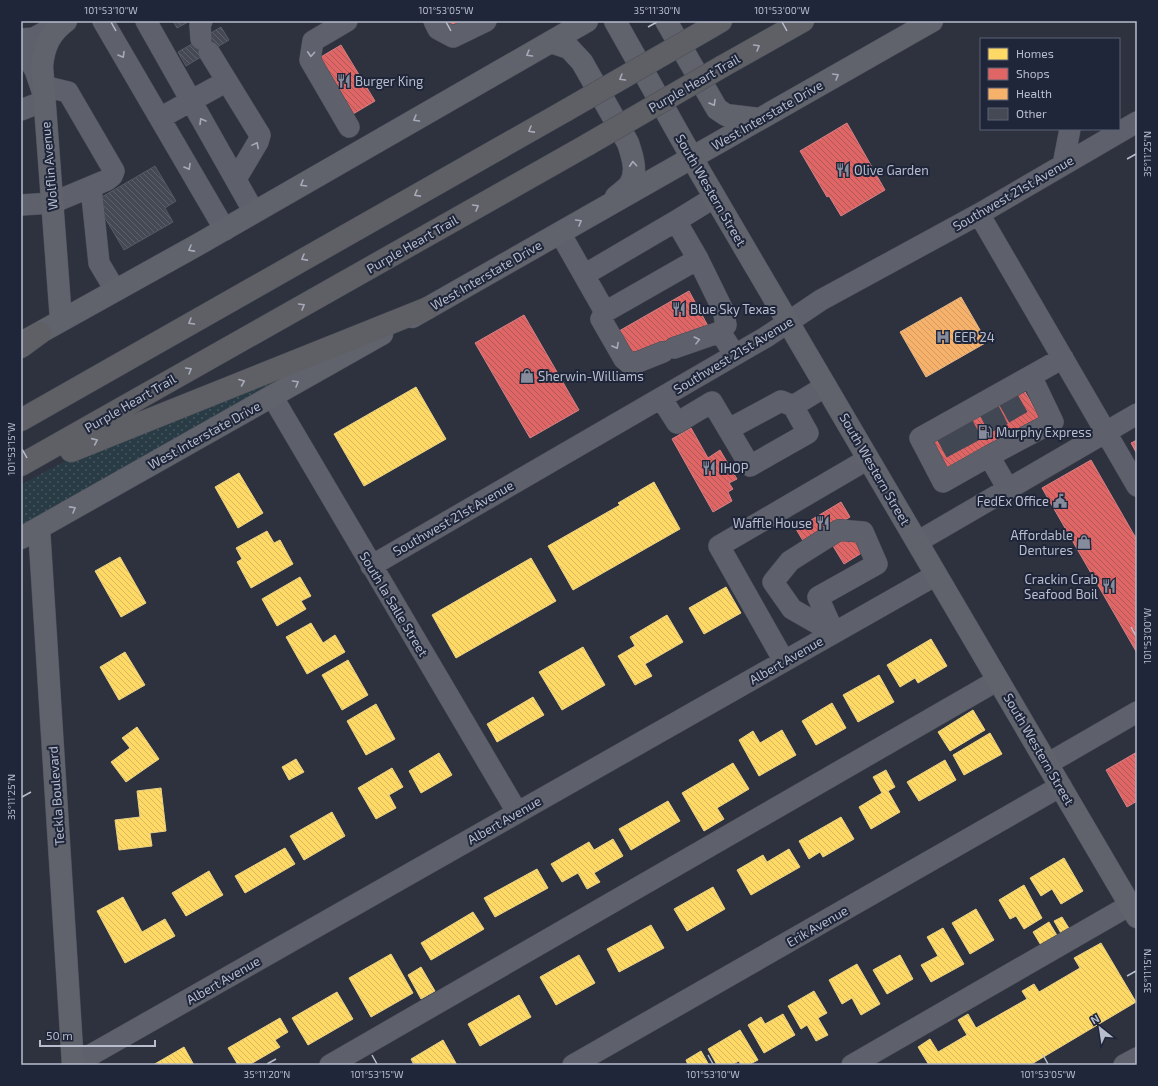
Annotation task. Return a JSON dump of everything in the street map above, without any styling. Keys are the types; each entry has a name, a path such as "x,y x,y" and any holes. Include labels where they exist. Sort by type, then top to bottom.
{"highway":[{"name":"Purple Heart Trail","path":"21,465 803,21"},
{"path":"21,420 712,26"},
{"path":"21,474 105,436 428,308"},
{"path":"21,347 40,333"}],"main road":[{"name":"Wolflin Avenue","path":"61,320 42,66 44,51 49,38 65,21"},
{"path":"21,344 61,320 224,230 587,21"},
{"name":"South Western Street","path":"615,21 692,158 1134,911"},
{"path":"666,21 717,110 726,115 759,119"},
{"name":"West Interstate Drive","path":"30,533 932,21"},
{"path":"551,42 569,48 582,62 628,143 632,158 633,174 630,184 607,206"},
{"name":"Teckla Boulevard","path":"30,533 73,1065"}],"street":[{"path":"21,39 34,38 65,21"},
{"path":"103,21 224,230"},
{"path":"146,21 254,212"},
{"path":"347,21 313,41 310,60 349,127"},
{"path":"434,21 438,29 453,37 486,21"},
{"path":"204,37 227,81 260,135 258,142 236,179"},
{"path":"21,47 35,70 43,95"},
{"path":"160,118 227,81"},
{"path":"21,110 43,95 68,92 114,171 112,176 91,187 52,203 21,205"},
{"name":"Southwest 21st Avenue","path":"371,566 735,355 821,300 979,214 1137,122"},
{"path":"1063,165 1070,130"},
{"path":"91,187 99,263 115,290"},
{"path":"584,275 715,197"},
{"path":"979,214 1137,486"},
{"path":"676,221 698,259 723,310 726,325 720,332 638,362 629,363 624,359 601,319 605,312 698,259"},
{"path":"560,233 605,312"},
{"path":"720,332 735,355"},
{"path":"1031,376 1053,422 1027,432 1006,443 943,482 920,438 952,425 1006,395 1031,376 1063,358"},
{"path":"793,406 826,386"},
{"name":"South la Salle Street","path":"272,396 517,812"},
{"path":"661,398 677,423 712,402 750,466 808,434 793,406 781,401 729,429"},
{"path":"917,542 1137,414"},
{"path":"784,661 719,546 868,459"},
{"path":"975,461 1008,489"},
{"path":"838,530 863,532 877,564 818,597 834,632 792,609 773,582 790,561 838,530"},
{"name":"Albert Avenue","path":"73,1065 936,574"},
{"path":"330,1065 998,680"},
{"path":"1047,764 1137,712"},
{"name":"Erik Avenue","path":"573,1065 1060,786"},
{"path":"852,1065 1134,911"},
{"path":"1124,1065 1137,1058"}],"shaded area":[{"path":"287,375 21,528 21,485 118,437 185,411"}],"building: Homes":[{"path":"416,387 446,439 364,486 334,434"},
{"path":"239,473 263,513 238,528 215,487"},
{"path":"654,482 680,529 573,590 548,546 620,505 618,503"},
{"path":"267,531 274,543 280,540 293,564 251,588 237,562 242,559 236,548"},
{"path":"120,557 146,603 121,617 95,571"},
{"path":"531,558 556,601 456,658 432,615"},
{"path":"300,577 311,596 301,601 306,609 277,626 262,599"},
{"path":"726,587 741,613 704,634 689,608"},
{"path":"667,615 683,642 645,664 652,676 635,685 618,656 635,646 630,637"},
{"path":"311,623 323,643 335,635 345,652 307,674 286,637"},
{"path":"931,639 947,666 918,683 915,678 900,687 887,665"},
{"path":"583,647 605,685 562,710 539,672"},
{"path":"125,652 145,685 119,700 100,667"},
{"path":"348,660 368,695 342,710 322,675"},
{"path":"879,675 894,702 858,722 843,695"},
{"path":"533,697 544,715 497,742 487,724"},
{"path":"832,703 846,728 816,745 802,721"},
{"path":"376,704 395,739 366,755 347,721"},
{"path":"973,710 985,730 950,751 938,732"},
{"path":"137,727 159,759 126,782 111,762 130,748 122,738"},
{"path":"782,730 796,755 759,776 739,740 753,731 760,743"},
{"path":"990,733 1002,754 964,775 953,755"},
{"path":"439,753 452,775 421,793 409,771"},
{"path":"296,759 304,772 289,780 282,767"},
{"path":"945,760 956,780 919,801 907,782"},
{"path":"733,763 749,789 717,808 724,819 704,831 682,793"},
{"path":"392,768 403,787 389,795 396,808 376,819 358,788"},
{"path":"886,770 895,787 888,791 900,812 871,829 859,807 882,793 873,777"},
{"path":"161,788 166,831 150,833 152,846 119,850 115,820 140,817 137,791"},
{"path":"668,801 680,821 631,850 619,829"},
{"path":"332,812 345,836 304,860 290,836"},
{"path":"841,817 854,839 823,857 820,852 809,859 799,841"},
{"path":"613,839 623,856 594,873 600,882 587,889 578,873 562,882 551,864 589,842 594,850"},
{"path":"285,848 295,864 245,893 235,876"},
{"path":"789,849 800,867 751,895 737,870 763,855 767,862"},
{"path":"1064,858 1083,891 1061,904 1052,889 1041,896 1030,878"},
{"path":"537,869 548,888 495,917 484,898"},
{"path":"209,871 223,895 186,916 172,893"},
{"path":"1024,885 1042,918 1024,929 1016,916 1010,919 999,900"},
{"path":"713,887 725,909 687,931 674,909"},
{"path":"123,897 142,932 165,919 175,936 125,963 97,911"},
{"path":"976,909 994,940 970,954 952,923"},
{"path":"473,912 484,929 431,960 421,943"},
{"path":"1062,917 1070,930 1062,935 1054,921"},
{"path":"1049,922 1058,937 1042,947 1033,932"},
{"path":"651,925 664,948 619,972 607,949"},
{"path":"943,928 964,964 931,982 921,965 938,956 927,937"},
{"path":"1101,943 1136,1002 1030,1065 929,1065 918,1047 930,1039 938,1052 967,1035 958,1020 968,1014 976,1028 1027,999 1022,991 1034,984 1039,992 1080,968 1074,958"},
{"path":"391,954 413,993 371,1017 349,978"},
{"path":"579,955 595,983 556,1005 540,977"},
{"path":"900,955 913,979 887,994 873,970"},
{"path":"857,964 880,1004 861,1015 852,998 842,1004 829,980"},
{"path":"421,967 435,991 421,999 408,975"},
{"path":"814,991 827,1013 818,1018 828,1035 816,1041 807,1025 801,1029 788,1006"},
{"path":"337,992 353,1019 308,1045 292,1018"},
{"path":"519,995 531,1017 480,1046 468,1024"},
{"path":"783,1014 795,1035 764,1053 748,1025 761,1017 765,1024"},
{"path":"280,1018 288,1032 275,1040 280,1047 249,1065 238,1065 228,1048"},
{"path":"740,1030 758,1060 748,1065 741,1065 739,1061 731,1065 717,1065 708,1049"},
{"path":"443,1040 457,1065 414,1065 411,1059"},
{"path":"184,1047 194,1065 153,1065"},
{"path":"701,1051 709,1065 688,1065 686,1060"}],"building: Shops":[{"path":"446,21 469,21 451,31"},
{"name":"Burger King","path":"341,45 375,101 348,117 314,61"},
{"name":"Olive Garden","path":"847,123 885,190 841,216 829,196 827,197 800,151"},
{"name":"Blue Sky Texas","path":"689,291 708,326 635,359 619,331"},
{"name":"Sherwin-Williams","path":"524,315 579,410 530,438 475,343"},
{"name":"Murphy Express","path":"1024,390 1041,420 948,472 931,442"},
{"name":"IHOP","path":"691,428 708,458 720,450 737,479 729,483 733,489 728,492 732,501 713,512 672,439"},
{"path":"1137,440 1137,454 1131,443"},
{"path":"1091,460 1137,540 1137,653 1042,488"},
{"name":"Waffle House","path":"841,502 850,517 805,544 796,529"},
{"path":"858,532 868,549 844,564 833,546"},
{"path":"1137,752 1137,801 1127,807 1106,770"}],"building: Health":[{"name":"EER 24","path":"961,297 987,342 926,377 900,332"}],"building: Other":[{"path":"173,21 190,21 177,28"},
{"path":"221,27 229,40 186,66 178,52"},
{"path":"155,166 176,201 165,208 173,222 124,250 95,201"}],"tunnel":[{"path":"1008,399 1025,429"},
{"path":"989,410 1004,440"},
{"path":"963,425 979,455"},
{"path":"946,434 962,464"}],"place":[{"name":"Burger King","path":"344,81"},
{"name":"Olive Garden","path":"843,170"},
{"name":"Blue Sky Texas","path":"679,309"},
{"name":"EER 24","path":"943,337"},
{"name":"Sherwin-Williams","path":"527,376"},
{"name":"Murphy Express","path":"985,432"},
{"name":"IHOP","path":"709,468"},
{"name":"FedEx Office","path":"1060,501"},
{"name":"Waffle House","path":"823,523"},
{"name":"Affordable Dentures","path":"1084,542"},
{"name":"Crackin Crab Seafood Boil","path":"1109,586"}]}
